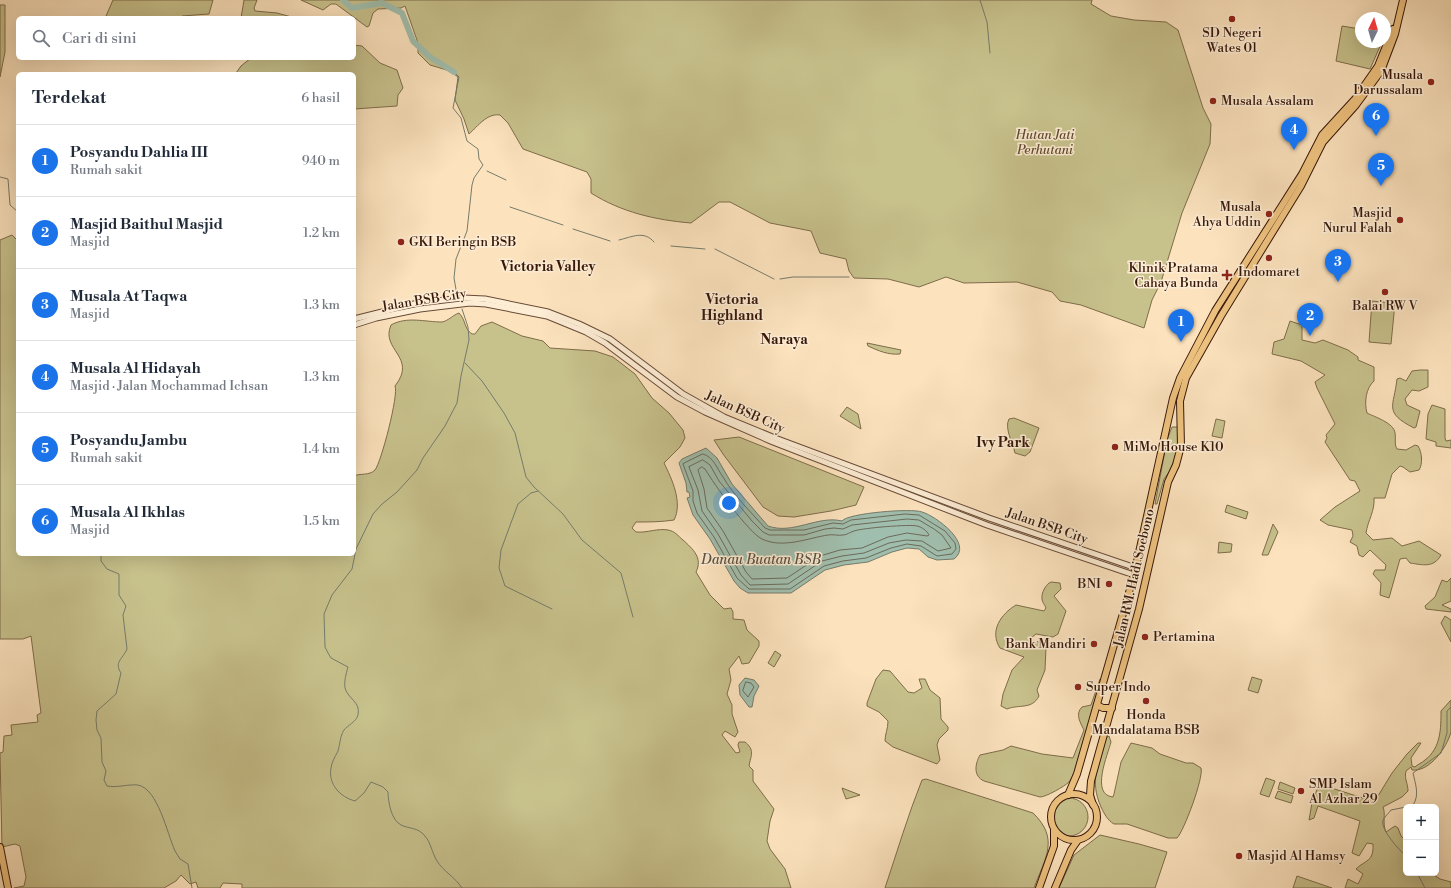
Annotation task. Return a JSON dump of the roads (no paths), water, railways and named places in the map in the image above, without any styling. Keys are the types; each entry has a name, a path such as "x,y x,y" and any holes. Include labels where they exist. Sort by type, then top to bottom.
{"main road":[{"path":"1391,35 1399,0"},
{"path":"1391,38 1403,0"},
{"path":"1194,356 1214,314 1301,186 1323,142 1381,71 1388,48"},
{"path":"1194,356 1221,316 1254,255"},
{"path":"1214,314 1221,316"},
{"name":"Jalan RM. Hadi Soebono","path":"1055,888 1078,840 1092,832 1096,823 1097,817 1090,795 1091,781 1139,609 1168,482 1176,465 1181,446 1180,425 1182,388 1194,356"},
{"name":"Jalan RM. Hadi Soebono","path":"1039,888 1054,846 1054,830 1051,820 1052,808 1056,802 1068,795 1072,788 1136,568 1173,398 1180,378 1194,356"},
{"path":"1166,427 1174,422 1180,425"},
{"path":"1097,705 1106,709 1112,708"},
{"path":"1068,795 1082,796 1093,804"},
{"path":"1054,830 1065,838 1078,840"},
{"path":"0,847 8,888"}],"street":[{"name":"Jalan BSB City","path":"356,318 418,303 463,298 485,299 548,312 579,324 610,339 683,394 724,417 775,438 977,513 1136,568"},
{"name":"Jalan BSB City","path":"356,323 428,308 470,303 510,308 547,316 586,332 605,344 677,397 705,412 773,442 987,525 1134,575"}],"water":[{"name":"Danau Buatan BSB","path":"706,448 717,458 732,484 768,526 787,528 824,521 842,521 847,518 867,514 894,511 916,511 922,512 936,519 951,531 959,546 959,553 954,559 937,560 928,557 919,549 907,548 892,552 868,562 844,565 825,570 791,593 748,593 740,588 734,581 710,539 693,515 687,498 690,497 689,492 687,492 686,483 679,463 682,459"},
{"path":"745,678 754,680 759,686 754,696 752,707 749,707 740,695 739,685"}],"waterway":[{"path":"343,0 352,8 382,3 402,13 413,41 430,57 454,72"},
{"path":"980,0 987,22 990,53"},
{"path":"454,72 459,77 453,108 461,118 467,141 478,149 479,159 483,165 474,178 467,231 456,259 454,278 457,295"},
{"path":"487,171 506,180"},
{"path":"0,177 8,179 10,205 16,210"},
{"path":"510,207 563,225"},
{"path":"573,229 610,241"},
{"path":"619,240 642,235 650,238 654,242"},
{"path":"671,246 705,249"},
{"path":"715,249 774,279"},
{"path":"780,279 793,277 849,277"},
{"path":"356,549 373,514 382,504 397,492 417,470 423,458 445,426 457,403 469,340 468,327 462,309"},
{"path":"465,363 482,381 504,413 515,433 526,477 534,487 563,514 582,540 621,573 633,617"},
{"path":"538,491 531,493 518,504 501,550 499,568 505,586 552,609"},
{"path":"101,556 101,561 107,569 119,574 119,595 126,606 123,615 127,649 118,666 121,673 116,694 97,711 97,730 101,738 102,762 106,771 104,780 107,786 115,787 138,785 145,788 151,794 161,813 175,851 180,859 188,864 192,888"},
{"path":"355,556 352,569 332,595 324,614 325,647 331,658 348,667 345,688 358,707 358,715 356,720 344,730 342,735 338,751 331,768 331,779 336,789 340,793 355,801 364,793 371,782 383,787 388,792 389,805 392,815 398,823 419,831 425,836 435,858 442,868 462,888"},
{"path":"1414,804 1416,797 1416,789 1413,773 1441,753 1447,733 1447,711 1451,707"},
{"path":"1403,808 1391,810 1383,820 1384,829 1387,834 1403,853"},
{"path":"1419,876 1425,888"}],"place":[{"name":"SD Negeri Wates 01","path":"1232,19"},
{"name":"Musala Darussalam","path":"1431,82"},
{"name":"Musala Assalam","path":"1213,101"},
{"name":"Musala Al Ikhlas","path":"1376,136"},
{"name":"Musala Al Hidayah","path":"1294,150"},
{"name":"Posyandu Jambu","path":"1381,186"},
{"name":"Musala Ahya Uddin","path":"1269,214"},
{"name":"Masjid Nurul Falah","path":"1400,220"},
{"name":"GKI Beringin BSB","path":"401,242"},
{"name":"Indomaret","path":"1269,258"},
{"name":"Klinik Pratama Cahaya Bunda","path":"1227,275"},
{"name":"Musala At Taqwa","path":"1338,282"},
{"name":"Balai RW V","path":"1385,292"},
{"name":"Masjid Baithul Masjid","path":"1310,336"},
{"name":"Posyandu Dahlia III","path":"1181,342"},
{"name":"MiMo House K10","path":"1115,447"},
{"name":"BNI","path":"1109,584"},
{"name":"Pertamina","path":"1145,637"},
{"name":"Bank Mandiri","path":"1094,644"},
{"name":"Super Indo","path":"1078,687"},
{"name":"Honda Mandalatama BSB","path":"1146,701"},
{"name":"SMP Islam Al Azhar 29","path":"1301,791"},
{"name":"Masjid Al Hamsy","path":"1239,856"}],"district":[{"name":"Victoria Valley","path":"548,267"},
{"name":"Victoria Highland","path":"732,308"},
{"name":"Naraya","path":"784,340"},
{"name":"Ivy Park","path":"1003,443"}],"park label":[{"name":"Hutan Jati Perhutani","path":"1045,142"}]}
